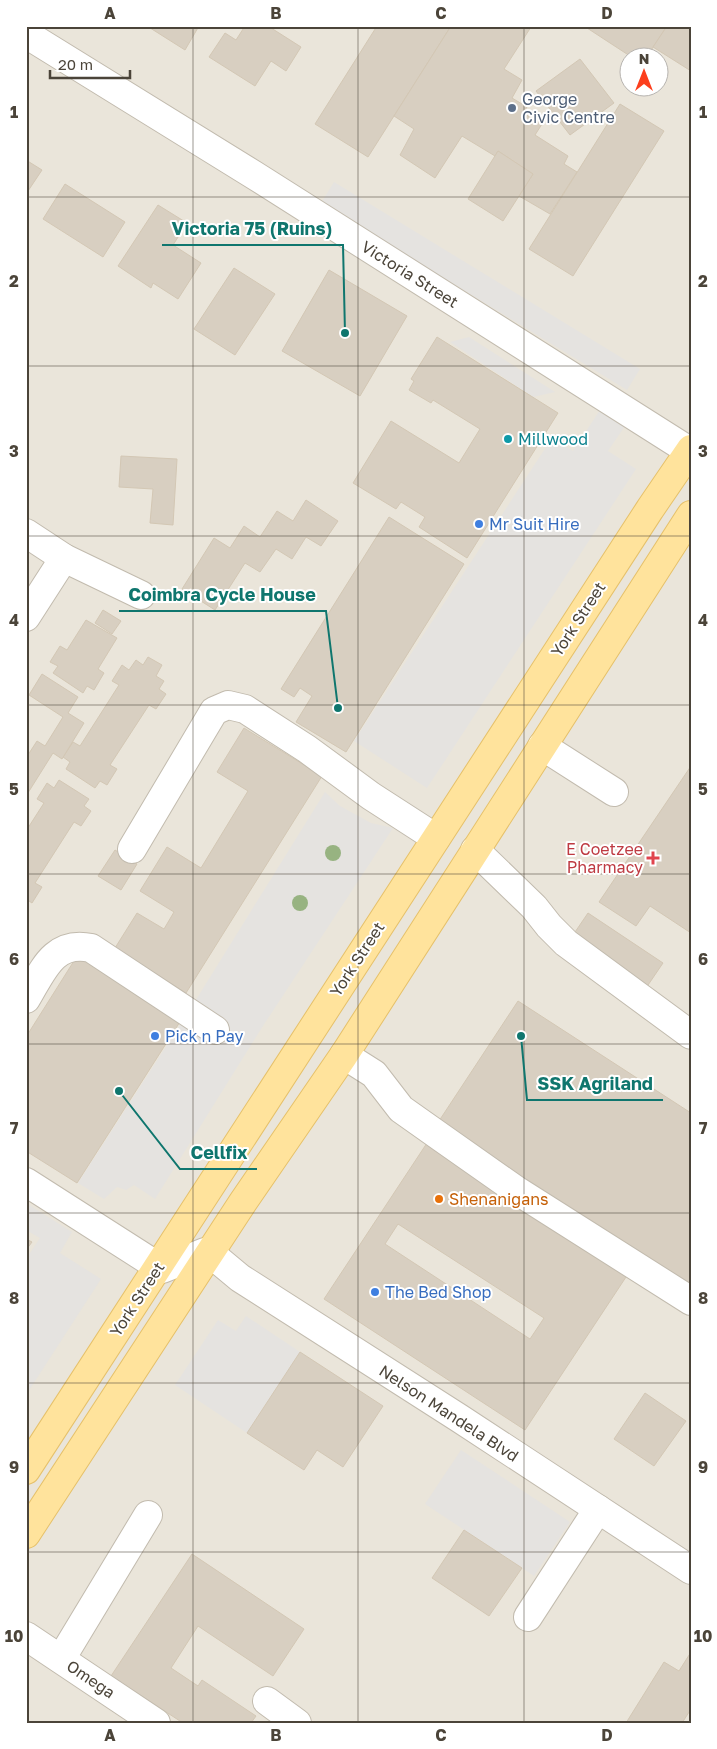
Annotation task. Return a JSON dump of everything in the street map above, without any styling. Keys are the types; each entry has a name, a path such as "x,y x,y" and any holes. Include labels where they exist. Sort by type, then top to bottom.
{"main road":[{"name":"York Street","path":"30,1458 158,1267 650,508 690,451"},
{"path":"26,1534 210,1253 344,1056 691,515"}],"street":[{"name":"Victoria Street","path":"26,34 254,175 690,451"},
{"path":"26,533 64,558 141,594"},
{"path":"26,617 64,558"},
{"path":"132,849 214,711 228,705 245,709 308,749 371,796 436,838"},
{"path":"542,746 614,792"},
{"path":"475,850 534,907 548,926 566,943 691,1035"},
{"path":"26,998 51,959 59,951 68,947 82,946 91,948 215,1030"},
{"path":"344,1056 374,1074 402,1109 471,1158 524,1195 691,1301"},
{"path":"26,1182 158,1267 171,1266 200,1253 210,1253"},
{"name":"Nelson Mandela Blvd","path":"210,1253 240,1278 691,1570"},
{"path":"528,1617 598,1509"},
{"path":"61,1659 148,1515"},
{"name":"Omega","path":"26,1636 156,1723"},
{"path":"267,1701 297,1723"}],"shaded area":[{"path":"26,26 691,26 691,1723 26,1723"},
{"path":"334,182 640,369 627,390 321,203"},
{"path":"469,337 555,392 533,397 450,342"},
{"path":"600,410 625,426 608,451 636,469 427,788 354,741 552,438 573,451"},
{"path":"325,792 340,806 371,823 393,828 261,1029 155,1199 134,1185 126,1190 117,1187 104,1199 78,1183 189,1011"},
{"path":"26,1203 72,1232 60,1253 101,1279 26,1395 26,1259 40,1238 26,1230"},
{"path":"246,1316 300,1352 247,1433 175,1385 218,1320 236,1331"},
{"path":"461,1450 570,1522 534,1576 425,1504"}],"building":[{"path":"147,26 199,26 185,50"},
{"path":"245,26 268,26 301,47 286,71 271,61 255,86 209,57 225,33 236,40"},
{"path":"377,26 451,26 368,157 315,124"},
{"path":"451,26 531,27 504,69 522,80 512,98 527,107 523,113 542,124 535,135 568,156 564,164 577,172 550,214 519,196 533,174 498,151 495,156 462,136 435,178 400,155 414,129 394,116"},
{"path":"584,26 667,26 653,48 620,48 620,50"},
{"path":"667,26 691,26 691,71 670,58 670,48 653,47"},
{"path":"580,59 614,103 570,135 536,91"},
{"path":"620,104 664,131 573,276 529,249"},
{"path":"498,151 533,174 503,221 468,199"},
{"path":"26,160 42,170 26,194"},
{"path":"65,184 125,222 103,257 43,219"},
{"path":"158,205 187,223 173,245 201,263 178,299 153,283 151,288 118,266"},
{"path":"234,268 275,294 235,355 194,329"},
{"path":"329,270 407,316 360,396 282,351"},
{"name":"Millwood","path":"437,337 558,413 467,558 419,527 425,517 401,502 396,509 353,483 391,421 459,463 480,429 433,400 431,403 409,390 414,381 411,379"},
{"path":"121,456 177,459 173,525 150,523 153,489 119,487"},
{"path":"306,500 338,521 321,546 306,537 292,559 276,549 260,572 245,563 215,610 182,589 214,538 230,548 244,526 260,537 277,511 293,521"},
{"path":"389,517 464,564 346,752 296,722 312,696 300,688 294,697 281,689"},
{"path":"103,610 121,621 112,634 95,623"},
{"path":"86,620 117,638 98,669 104,673 94,690 87,686 83,693 53,673 58,666 50,662 60,646 67,650"},
{"path":"148,657 162,665 156,676 164,681 159,689 166,694 156,709 149,705 110,765 117,769 107,785 100,781 95,788 66,769 70,762 63,757 73,742 80,746 119,685 112,681 122,665 129,670 136,660 143,665"},
{"path":"42,674 78,697 68,713 84,723 62,759 53,753 26,796 26,758 37,741 45,746 63,717 29,695"},
{"path":"244,728 322,776 186,993 115,948 137,913 164,929 174,912 140,891 167,847 201,868 248,791 217,772"},
{"path":"691,766 691,933 650,906 636,926 599,902"},
{"path":"59,780 89,799 84,806 91,811 81,826 74,822 35,883 42,887 32,903 26,899 26,831 44,803 37,799 47,783 54,788"},
{"path":"115,850 137,864 121,890 98,876"},
{"path":"588,913 663,963 646,988 571,938"},
{"path":"79,953 185,1014 77,1183 26,1151 26,1037"},
{"path":"518,1001 691,1113 691,1287 437,1124"},
{"path":"427,1143 628,1274 525,1430 324,1299","holes":["398,1224 544,1318 530,1339 385,1244"]},
{"path":"26,1239 32,1242 26,1250"},
{"path":"300,1352 383,1406 343,1467 317,1450 304,1470 247,1433"},
{"path":"645,1393 686,1421 654,1466 614,1439"},
{"path":"464,1530 522,1568 489,1616 432,1578"},
{"path":"192,1554 304,1629 273,1676 198,1626 171,1668 198,1686 202,1680 256,1716 251,1723 183,1723 111,1676"},
{"path":"691,1652 691,1709 682,1723 626,1723 664,1662 679,1671"}],"place":[{"name":"George Civic Centre","path":"512,108"},
{"name":"Victoria 75 (Ruins)","path":"345,333"},
{"name":"Millwood","path":"508,439"},
{"name":"Mr Suit Hire","path":"479,524"},
{"name":"Coimbra Cycle House","path":"338,708"},
{"name":"E Coetzee Pharmacy","path":"653,858"},
{"name":"Pick n Pay","path":"155,1036"},
{"name":"SSK Agriland","path":"521,1036"},
{"name":"Cellfix","path":"119,1091"},
{"name":"Shenanigans","path":"439,1199"},
{"name":"The Bed Shop","path":"375,1292"}]}
